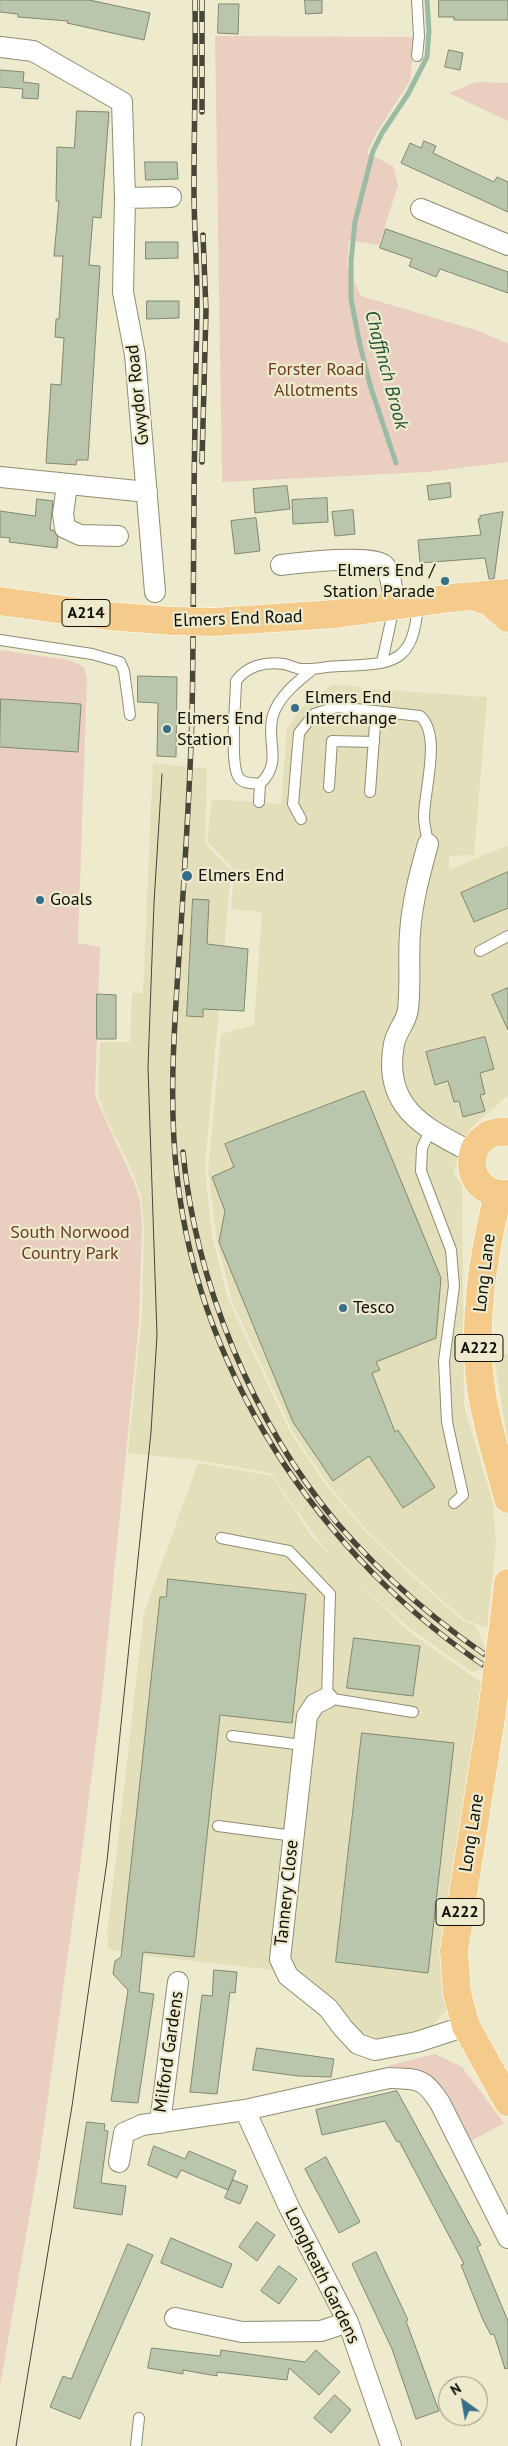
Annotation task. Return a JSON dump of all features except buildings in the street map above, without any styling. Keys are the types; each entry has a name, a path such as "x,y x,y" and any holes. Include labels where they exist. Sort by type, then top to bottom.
{"main road":[{"path":"476,596 508,587"},
{"name":"Elmers End Road","path":"0,601 108,616 214,622 326,615 508,593"},
{"path":"476,596 490,602 508,618"},
{"path":"503,1194 487,1191 477,1181 472,1171 473,1152 478,1143 491,1133 508,1132"},
{"name":"Long Lane","path":"503,1194 485,1250 478,1334 481,1388 508,1499"},
{"name":"Long Lane","path":"507,2099 466,2026 457,1993 454,1951 492,1711 508,1583"}],"street":[{"name":"Gwydor Road","path":"0,47 33,51 122,102 125,198 123,292 135,355 155,592"},
{"path":"125,198 171,197"},
{"path":"422,208 508,245"},
{"path":"0,477 147,492"},
{"path":"67,485 63,514 65,528 80,535 118,536"},
{"path":"281,565 359,559 375,560 383,564 407,604"},
{"path":"428,844 413,902 408,1011 394,1042 391,1070 401,1100 415,1119 430,1131 473,1152"},
{"name":"Tannery Close","path":"327,1698 315,1704 307,1716 280,1959 288,1976 328,2008 358,2044 375,2050 417,2042 466,2026"},
{"name":"Milford Gardens","path":"160,2123 178,1982"},
{"path":"119,2162 124,2133 142,2125 245,2110 389,2078 411,2078 428,2085 440,2103 508,2238"},
{"name":"Longheath Gardens","path":"245,2110 289,2207 348,2322 391,2446"},
{"path":"175,2318 242,2332 321,2331 348,2322"}],"lane":[{"path":"416,56 419,36 417,0"},
{"path":"382,662 407,604"},
{"path":"260,784 244,782 237,776 233,756 236,681 244,671 256,665 284,664 300,669 314,669 382,662 399,658 409,646 416,629 407,604"},
{"path":"0,640 92,654 120,662 124,671 130,714"},
{"path":"259,802 260,784 269,776 274,762 272,716 279,703 314,669"},
{"path":"301,818 293,804 299,733 314,714 337,707 420,716 430,730 431,746 424,817 428,844"},
{"path":"370,792 376,710"},
{"path":"329,787 332,741 374,742"},
{"path":"480,951 508,936"},
{"path":"430,1131 422,1148 421,1171 451,1250 454,1286 444,1361 448,1422 463,1495 454,1503"},
{"path":"222,1538 289,1551 330,1594 327,1698 412,1712"},
{"path":"232,1736 303,1745"},
{"path":"218,1826 294,1836"},
{"path":"136,2446 139,2418"}],"shaded area":[{"path":"333,684 370,689 487,697 474,855 449,856 449,870 508,845 508,1095 471,1128 453,1172 462,1185 464,1406 493,1503 496,1543 487,1628 464,1619 434,1593 368,1532 328,1484 294,1434 233,1304 217,1242 208,1171 221,1034 254,1025 262,912 231,909 234,870 207,841 212,799 281,804 287,729 302,707"},
{"path":"153,763 207,769 205,843 231,871 205,1168 212,1236 229,1301 290,1432 325,1484 366,1532 462,1620 476,1626 484,1646 508,1661 508,1687 480,1669 472,1672 408,1627 356,1580 407,1630 482,1683 445,1954 447,2009 432,2027 387,2042 369,2041 335,2002 302,1973 148,1956 109,1949 107,1936 144,1613 198,1463 272,1476 312,1537 331,1555 312,1532 271,1473 197,1460 128,1453 142,1314 144,1225 141,1196 134,1175 105,1115 98,1096 100,1042 130,1042 132,993 143,993"},
{"path":"508,1354 508,1444 494,1355"}],"green space":[{"name":"Forster Road Allotments","path":"215,36 415,37 410,81 377,132 367,153 393,166 398,185 379,245 349,240 347,266 361,296 482,332 508,344 508,462 427,472 222,482"},
{"path":"476,82 508,83 508,121 449,93"},
{"name":"South Norwood Country Park","path":"0,650 69,660 84,667 87,678 78,943 100,947 95,1096 133,1180 140,1200 142,1227 139,1322 102,1695 40,2155 0,2386"},
{"path":"435,2054 462,2067 504,2123 471,2141 448,2097 432,2077 422,2071 387,2066"}],"waterway":[{"name":"Chaffinch Brook","path":"396,463 370,385 360,345 351,299 351,261 355,222 373,151 382,133 408,94 427,57 429,31 427,0"}],"tram line":[{"path":"16,2446 72,2106 107,1861 151,1432 157,1335 148,1067 154,903 162,774"}],"railway":[{"path":"195,0 194,190 197,299 192,715 174,1029 173,1088 174,1147 177,1176 191,1253 214,1327 245,1398 285,1466 332,1528 385,1585 444,1637 508,1681"},
{"path":"202,0 202,112"},
{"path":"202,462 206,311 203,235"},
{"path":"183,1152 200,1250 215,1300 233,1348 255,1396 279,1441 307,1484 337,1523 375,1564 439,1621 508,1670"}],"place":[{"name":"Elmers End / Station Parade","path":"445,581"},
{"name":"Elmers End Interchange","path":"295,708"},
{"name":"Elmers End Station","path":"167,729"},
{"name":"Elmers End","path":"187,876"},
{"name":"Goals","path":"40,900"},
{"name":"Tesco","path":"343,1308"}]}
